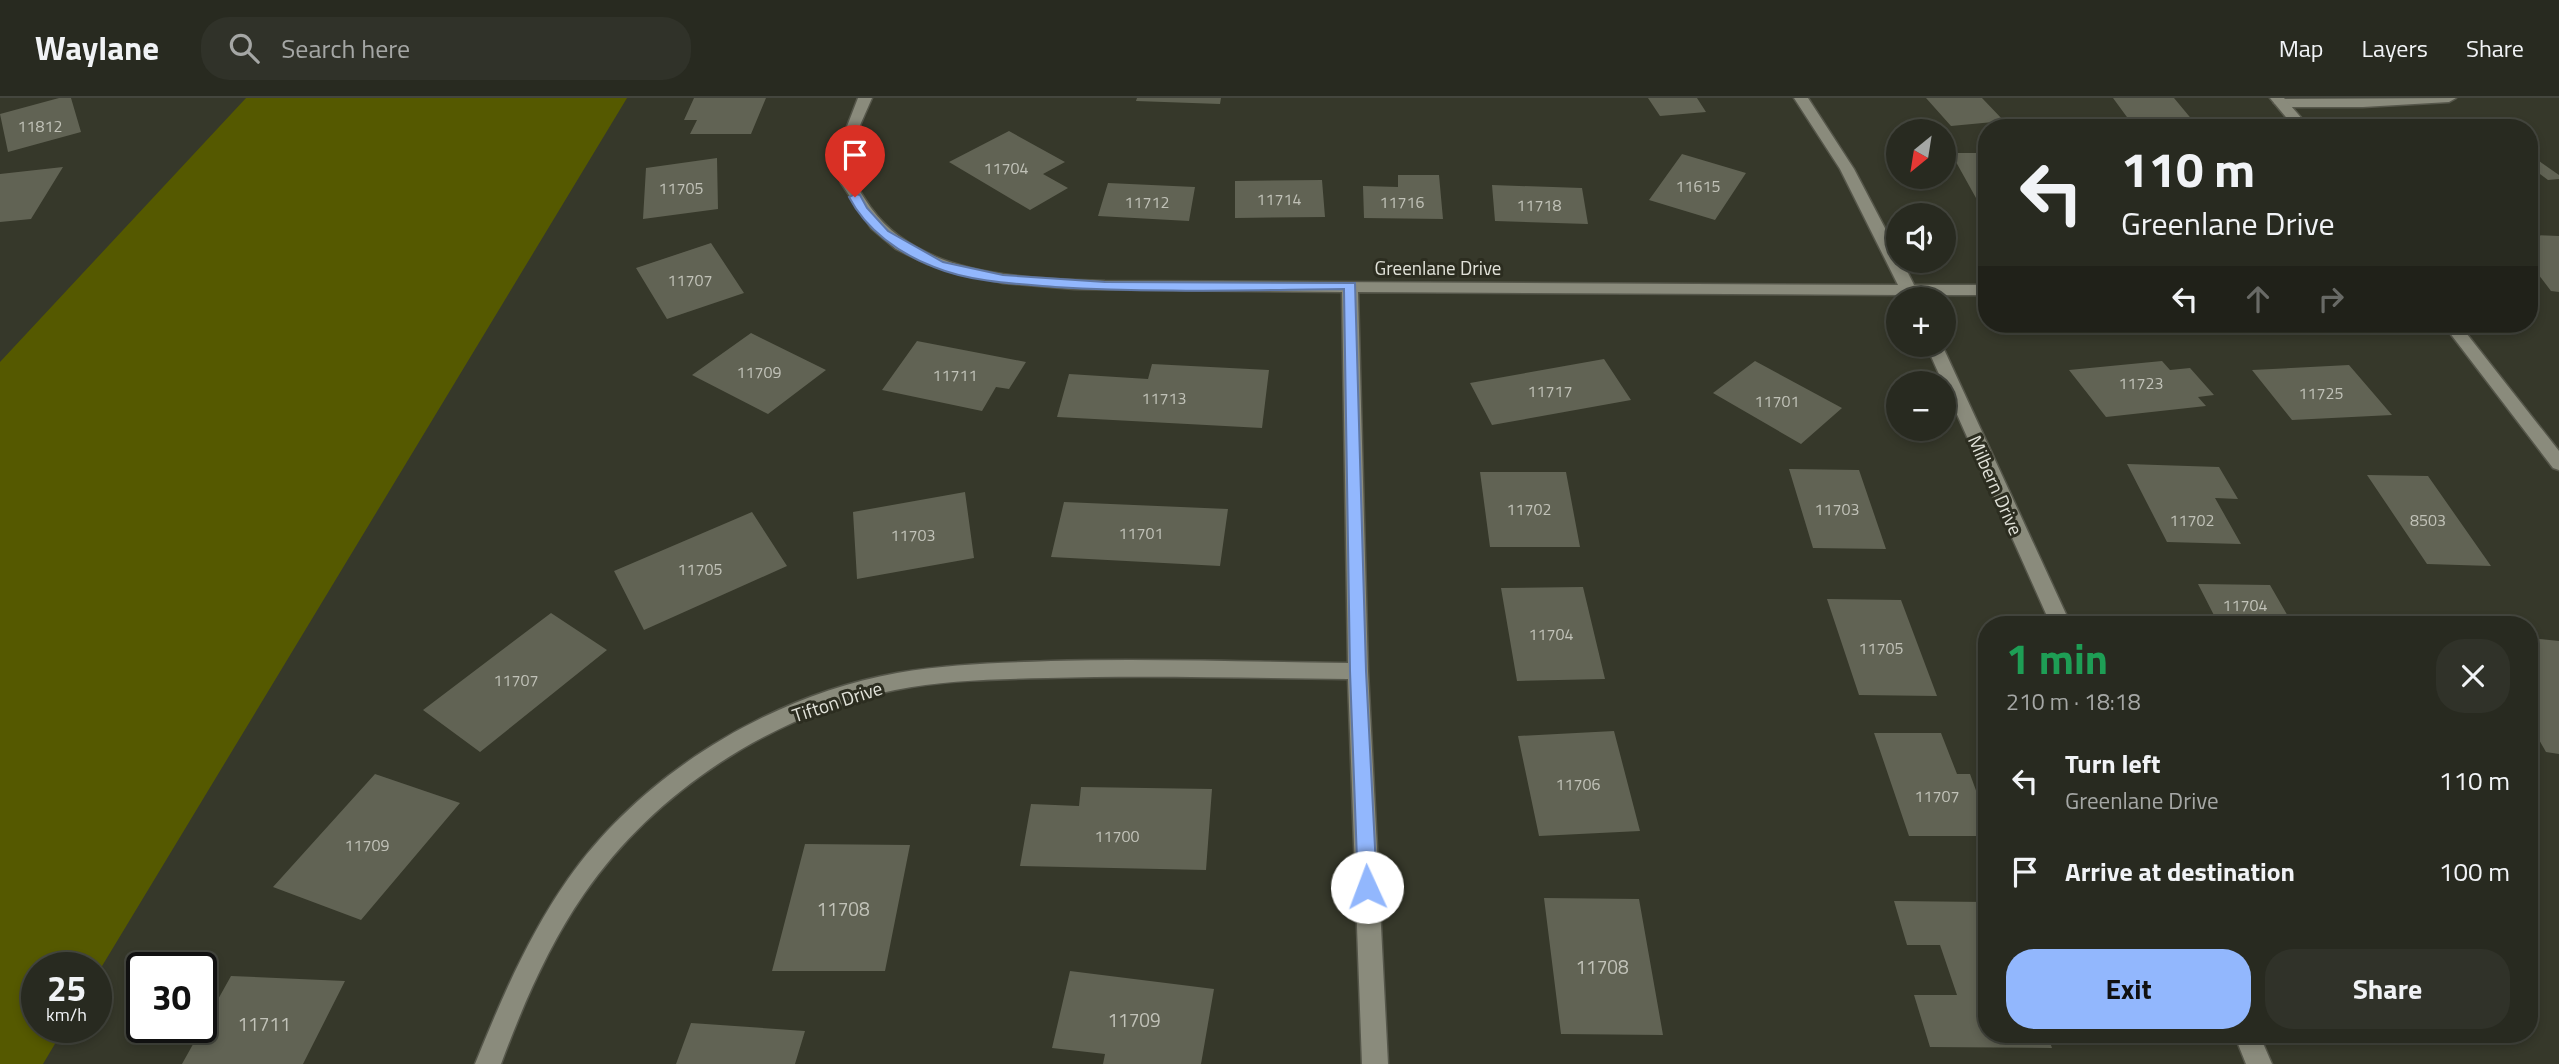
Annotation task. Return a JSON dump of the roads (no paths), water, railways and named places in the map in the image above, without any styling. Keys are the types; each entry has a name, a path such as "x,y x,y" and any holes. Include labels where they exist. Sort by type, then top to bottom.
{"street":[{"name":"Greenlane Drive","path":"865,98 845,150 844,167 862,210 884,233 939,264 1003,279 1054,284 1350,285 1886,294"},
{"path":"1801,98 1847,169 1908,287"},
{"path":"2279,100 2362,103 2449,98"},
{"path":"2279,100 2296,119"},
{"path":"1350,285 1358,671 1375,1064"},
{"name":"Greenlane Drive","path":"1956,292 1978,290"},
{"path":"2458,333 2559,464"},
{"name":"Milbern Drive","path":"1939,357 2057,616"},
{"name":"Tifton Drive","path":"488,1064 510,1006 539,949 577,886 624,829 678,781 737,743 804,708 874,686 974,671 1088,668 1358,671"},
{"path":"2250,1043 2259,1064"}]}
